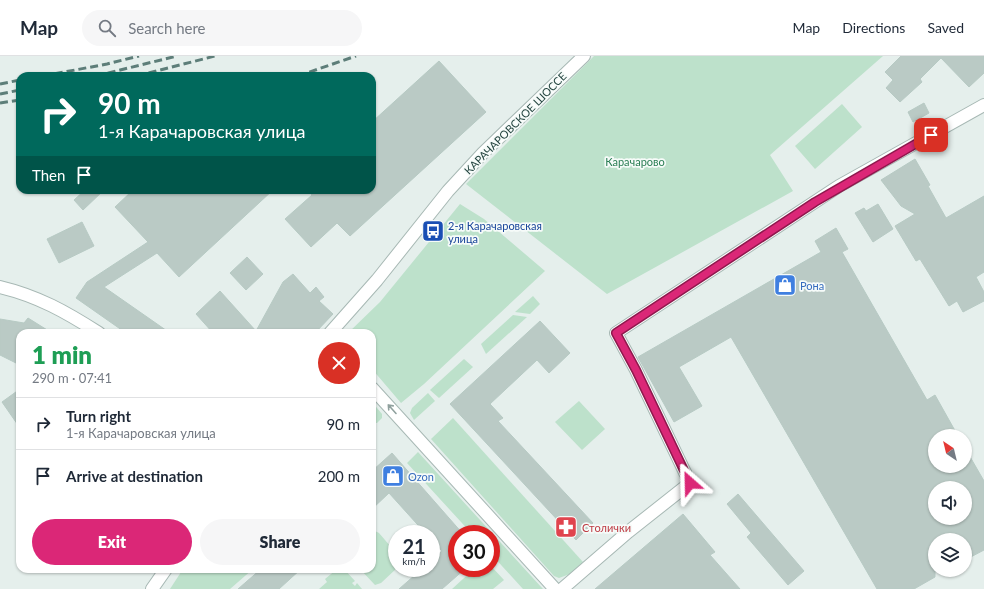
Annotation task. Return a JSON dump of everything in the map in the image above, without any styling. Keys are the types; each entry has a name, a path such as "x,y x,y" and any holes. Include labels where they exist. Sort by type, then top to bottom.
{"street":[{"name":"КАРАЧАРОВСКОЕ ШОССЕ","path":"334,329 377,280 448,191 482,153 584,56"},
{"path":"562,589 628,532 690,483 636,370 616,333 839,186 984,105"},
{"path":"0,287 44,301 93,329"},
{"path":"376,392 555,589"},
{"path":"152,589 163,573"}],"green space":[{"name":"Карачарово","path":"594,56 883,56 770,155 793,191 607,294 466,184"},
{"path":"842,104 862,127 815,169 795,146"},
{"path":"460,204 484,219 545,271 424,384 401,403 376,374 376,329 352,329 380,302"},
{"path":"533,296 540,304 530,314 515,312"},
{"path":"513,315 527,317 486,354 481,344"},
{"path":"464,359 473,367 439,398 430,390"},
{"path":"428,393 435,401 414,420 410,413 412,408"},
{"path":"579,401 605,429 582,450 555,422"},
{"path":"376,407 382,414 382,418 377,423"},
{"path":"453,418 583,562 570,574 559,578 554,576 431,439"},
{"path":"418,452 485,525 464,525 407,463"},
{"path":"376,532 388,544 388,576 381,583 375,585 364,573 376,573"},
{"path":"500,542 543,589 523,589 500,564"},
{"path":"180,573 248,573 230,589 170,589"},
{"path":"332,573 348,573 355,581 352,583 355,586 357,583 362,589 319,589 327,582 325,579"},
{"path":"500,576 504,580 493,589 452,589 465,577 500,577"}],"building":[{"path":"901,56 984,56 984,73 969,87 941,58 920,79 922,82 900,102 886,88 893,80 885,72"},
{"path":"439,61 486,112 350,236 337,223 311,247 285,219 312,195 311,194 376,194 376,118"},
{"path":"924,103 929,113 913,122 908,112"},
{"path":"915,159 946,218 984,196 984,272 976,277 984,292 984,301 963,312 957,301 949,306 920,259 916,261 895,226 915,214 901,206 881,180"},
{"path":"81,194 100,194 83,210 74,200"},
{"path":"129,194 269,194 179,277 157,253 104,287 164,329 120,329 76,298 87,282 148,242 115,207"},
{"path":"878,204 893,229 873,242 855,213 864,208 866,211"},
{"path":"82,222 94,246 59,263 47,239"},
{"path":"836,228 848,249 842,252 927,400 935,395 954,429 928,429 928,473 972,473 972,460 984,481 984,550 972,556 972,533 928,533 928,577 935,577 914,589 877,589 731,337 679,367 702,406 674,422 638,357 821,252 815,241"},
{"path":"247,257 263,274 246,290 230,273"},
{"path":"293,274 310,293 316,287 324,297 319,301 333,314 319,329 257,329 283,282"},
{"path":"220,291 254,329 209,329 196,314"},
{"path":"28,318 46,329 16,329 16,363 0,355 0,319 24,323"},
{"path":"540,321 570,353 549,373 537,360 490,404 503,418 498,421 593,523 576,540 450,404"},
{"path":"16,392 16,422 2,402"},
{"path":"392,453 455,525 448,525 448,577 456,577 442,589 399,589 413,577 440,577 440,553 442,551 440,549 440,525 418,525 389,493 376,505 376,467"},
{"path":"738,494 804,571 788,585 747,537 751,533 727,504"},
{"path":"683,514 715,552 710,555 740,589 595,589"},
{"path":"256,573 297,573 279,589 238,589"}],"railway":[{"path":"64,72 139,56"},
{"path":"112,72 177,56"},
{"path":"153,72 215,56"},
{"path":"310,72 356,56"},
{"path":"0,84 16,81"},
{"path":"0,94 16,91"},
{"path":"0,103 16,101"}],"place":[{"name":"2-я Карачаровская улица","path":"433,231"},
{"name":"Рона","path":"785,285"},
{"name":"Ozon","path":"393,476"},
{"name":"Столички","path":"566,527"}],"route":[{"path":"690,483 636,370 616,333 839,186 931,135"}]}
